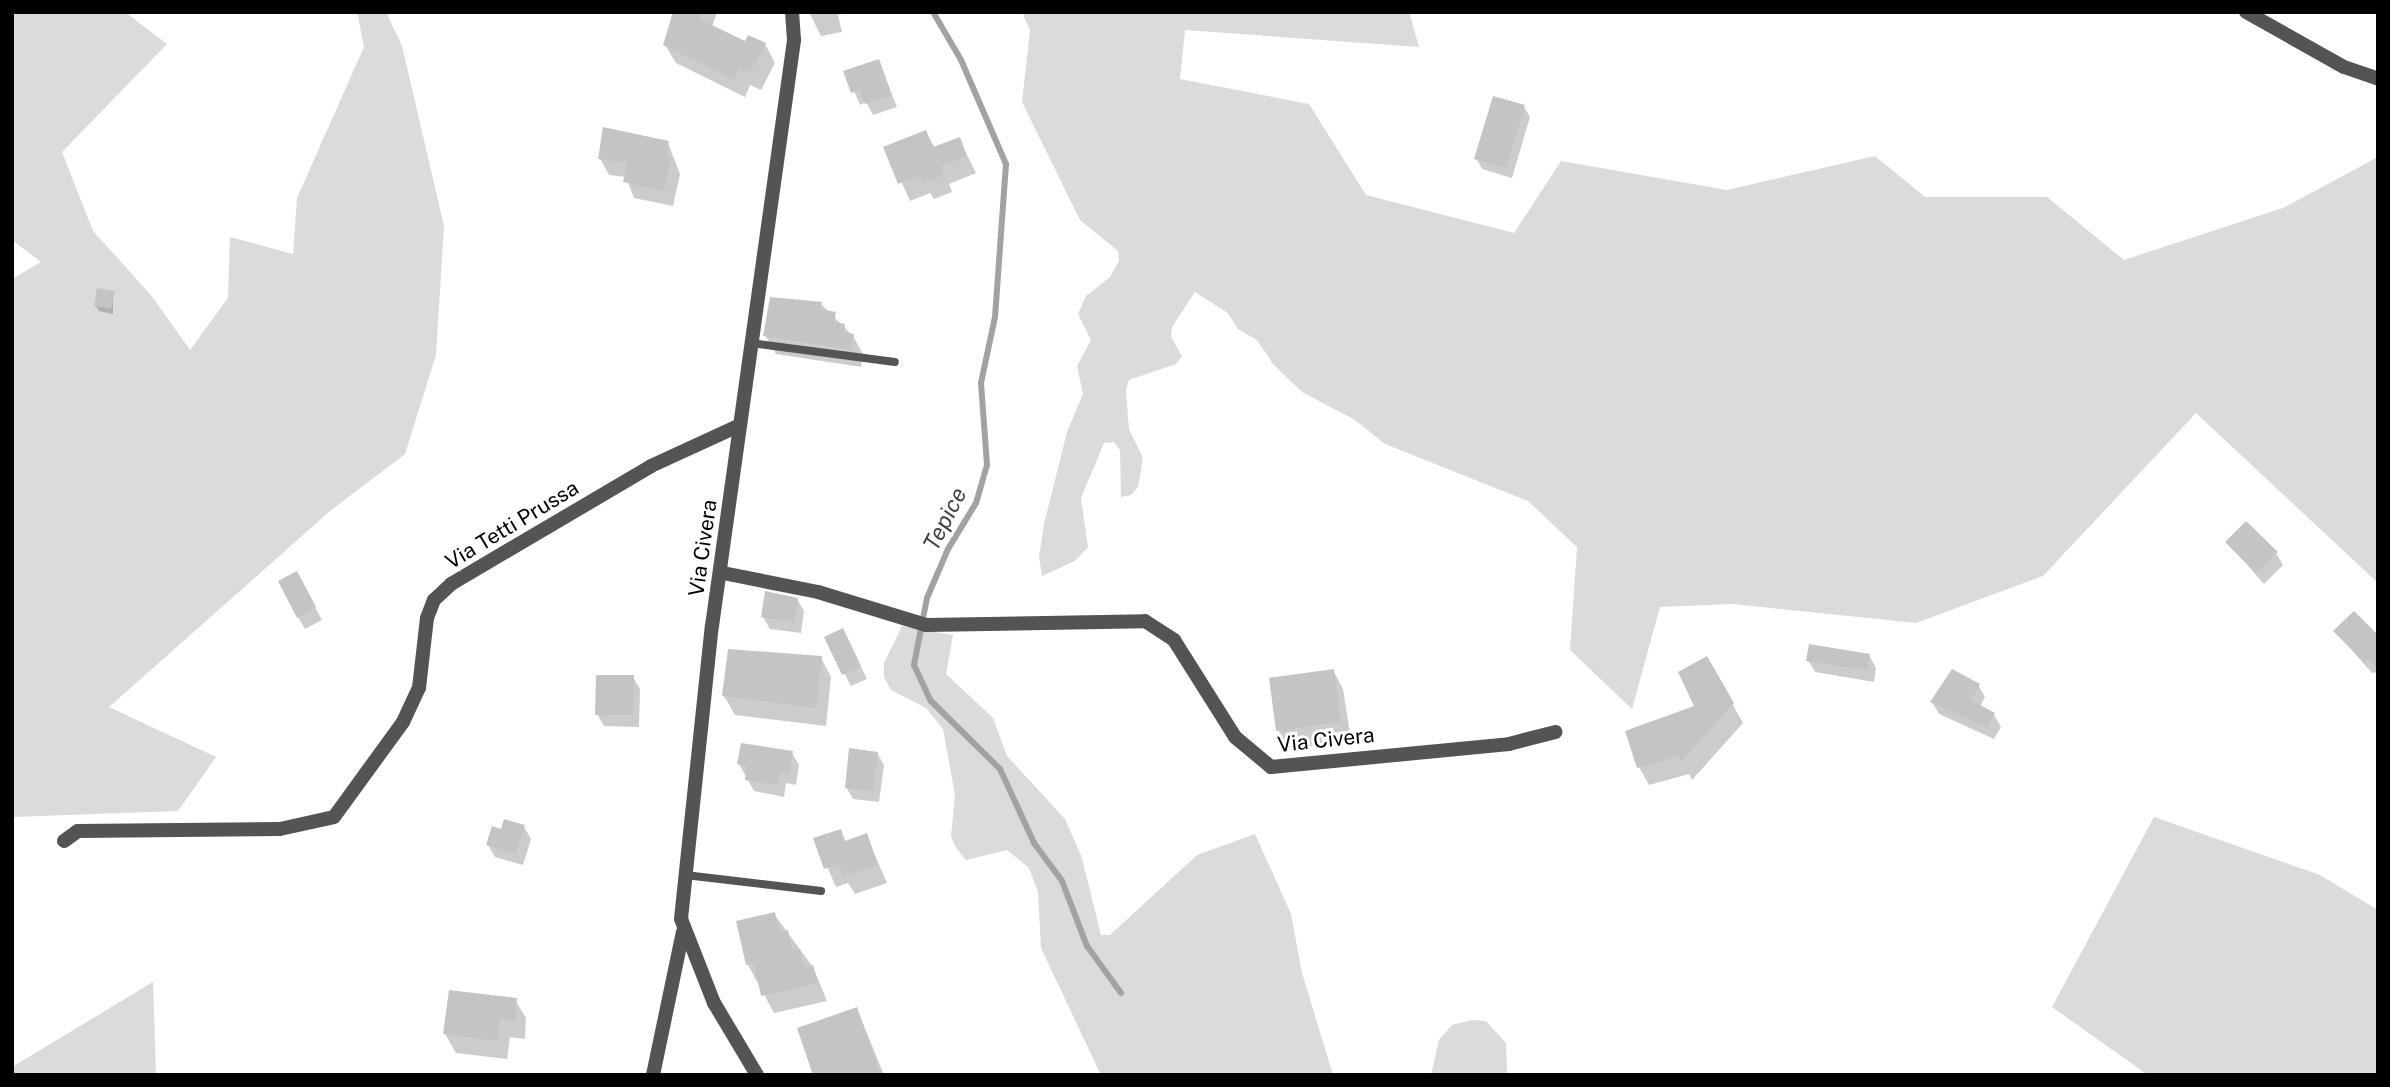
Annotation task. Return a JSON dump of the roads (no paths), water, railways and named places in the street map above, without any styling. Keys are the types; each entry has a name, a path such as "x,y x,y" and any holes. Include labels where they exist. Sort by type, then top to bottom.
{"street":[{"name":"Via Civera","path":"757,1075 714,1003 683,932 685,875 712,626 723,573 740,425 794,40 792,12"},
{"path":"2246,12 2344,67 2378,79"},
{"name":"Via Tetti Prussa","path":"64,841 78,831 280,829 334,817 404,722 419,688 426,618 434,600 451,584 652,466 740,425"},
{"name":"Via Civera","path":"723,573 818,592 922,623 1145,621 1174,640 1235,737 1271,767 1508,744 1555,732"},
{"path":"653,1075 683,932"}],"lane":[{"path":"751,343 895,362"},
{"path":"685,875 821,891"}],"waterway":[{"name":"Tepice","path":"933,12 961,60 1006,164 995,317 981,383 987,465 976,503 948,549 927,598 914,665 931,701 1000,769 1034,843 1062,881 1087,946 1121,993"}]}
